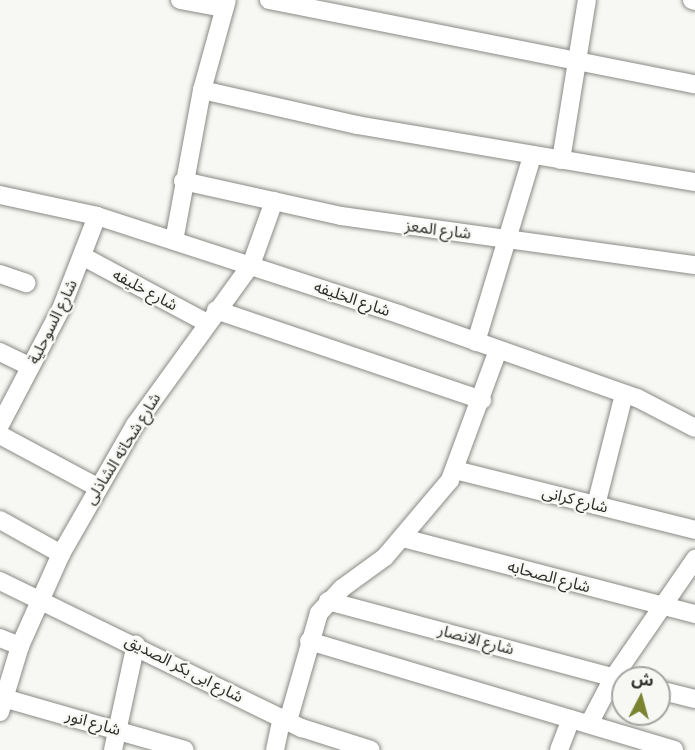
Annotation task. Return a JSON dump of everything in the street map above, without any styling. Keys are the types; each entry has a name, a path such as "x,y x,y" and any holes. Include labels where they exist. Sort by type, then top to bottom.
{"street":[{"path":"174,241 183,181 202,90 226,4 180,0"},
{"path":"269,0 695,84"},
{"path":"561,160 588,0"},
{"path":"202,90 357,125 695,182"},
{"path":"476,342 509,239 532,156"},
{"name":"شارع المعز","path":"183,181 274,201 509,239 695,265"},
{"name":"شارع الخليفه","path":"0,195 97,216 251,265 624,394 695,428"},
{"name":"شارع شحاته الشاذلى","path":"1,702 39,597 61,554 97,488 212,316 251,265 274,201"},
{"name":"شارع السوحلية","path":"0,425 84,257 97,216"},
{"name":"شارع خليفه","path":"84,257 212,316 482,400"},
{"path":"0,273 26,283"},
{"path":"275,750 309,641 328,601 403,538 455,470 482,400 498,350"},
{"path":"0,352 31,367"},
{"path":"596,505 624,394"},
{"path":"0,435 97,488"},
{"name":"شارع كرانى","path":"455,470 695,530"},
{"path":"0,520 61,554"},
{"name":"شارع الصحابه","path":"403,538 695,614"},
{"path":"625,666 660,606 695,559"},
{"name":"شارع ابى بكر الصديق","path":"0,580 136,644 285,720 371,750"},
{"name":"شارع الانصار","path":"328,601 611,677"},
{"path":"0,638 20,646"},
{"path":"309,641 674,750"},
{"path":"113,750 136,644"},
{"path":"559,750 580,721 611,687"},
{"path":"671,693 695,699"},
{"name":"شارع انور","path":"1,702 118,730 185,750"}]}
